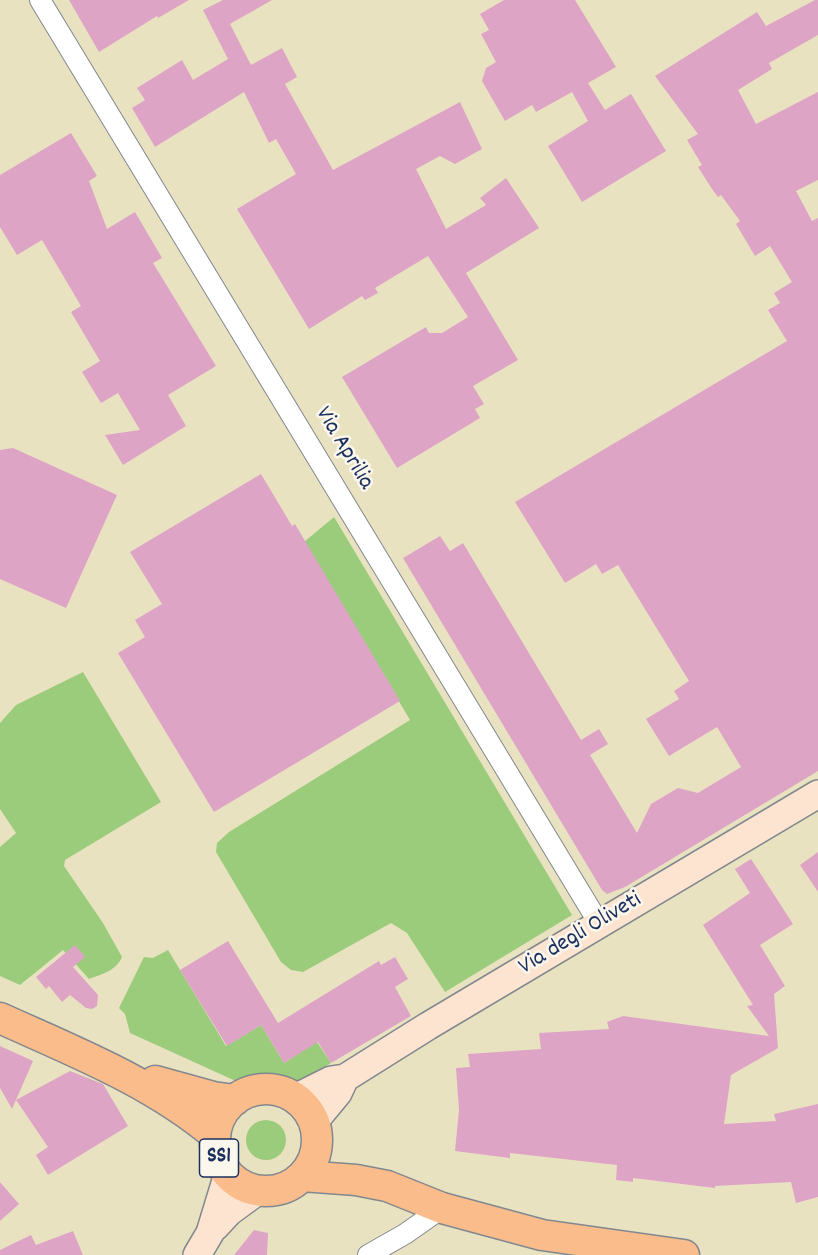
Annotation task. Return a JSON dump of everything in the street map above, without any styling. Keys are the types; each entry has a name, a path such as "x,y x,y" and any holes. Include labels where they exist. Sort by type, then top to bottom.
{"main road":[{"name":"Via degli Oliveti","path":"295,1098 331,1080 345,1078 428,1026 818,794"},
{"name":"SS1","path":"0,1018 115,1070 172,1102 215,1135"},
{"name":"SS1","path":"115,1070 205,1095 234,1100 218,1122 215,1135 220,1162 237,1182 259,1190 275,1190 289,1185 302,1176"},
{"name":"Via degli Oliveti","path":"315,1131 345,1078"},
{"path":"234,1100 248,1092 264,1089 280,1091 295,1098 306,1108 315,1131 315,1153 302,1176 356,1180 387,1186 442,1208 542,1235 684,1255"},
{"path":"315,1131 387,1186"},
{"path":"203,1244 228,1174"},
{"path":"203,1244 229,1212 259,1190"}],"street":[{"name":"Via Aprilia","path":"40,0 600,925"},
{"path":"368,1255 405,1234 442,1208"}],"green space":[{"path":"334,517 572,915 445,992 407,933 391,923 303,972 291,970 281,962 216,852 217,843 229,832 410,720 304,542"},
{"path":"83,672 161,802 65,860 64,866 103,923 122,957 116,966 89,979 63,950 20,985 0,976 0,847 16,833 0,809 0,723 16,705"},
{"path":"168,950 226,1046 261,1025 284,1063 292,1058 290,1054 315,1039 331,1063 299,1082 259,1077 240,1083 130,1033 125,1014 119,1008 144,957 153,958"},
{"path":"266,1120 274,1121 280,1126 285,1132 285,1148 280,1154 274,1159 266,1160 258,1159 252,1154 247,1148 246,1140 247,1132 252,1126 258,1121"}],"building":[{"path":"69,0 189,0 158,18 157,16 99,52"},
{"path":"223,0 272,0 230,24 251,65 282,48 297,77 285,84 333,170 460,102 482,149 455,164 440,156 416,169 446,229 486,205 480,198 506,178 539,228 466,273 518,360 473,386 484,404 475,409 480,418 397,468 342,377 426,327 429,333 442,333 468,317 428,256 375,288 378,293 365,300 362,296 309,329 237,209 296,174 276,139 269,143 244,92 155,147 132,108 145,100 137,88 182,60 193,80 228,59 203,10"},
{"path":"504,0 575,0 616,67 588,83 605,110 631,94 666,151 582,202 548,146 588,121 572,92 536,112 532,105 505,121 482,81 486,68 496,62 481,34 489,30 480,14"},
{"path":"818,0 818,35 769,63 772,69 738,90 756,124 818,92 818,180 796,191 812,221 818,218 818,771 625,887 607,894 602,890 403,558 440,536 450,551 463,543 581,740 599,729 608,744 590,755 637,833 651,804 678,788 698,793 741,767 717,727 669,756 646,719 679,699 674,691 689,681 618,565 602,574 596,564 565,583 515,502 787,341 768,310 780,303 774,293 792,282 770,246 755,256 736,224 740,221 721,195 718,197 698,167 702,165 687,140 698,134 655,76 757,12 766,26"},
{"path":"71,133 97,176 89,181 107,229 135,212 162,258 153,263 216,366 168,395 186,426 123,465 105,435 140,430 118,393 101,403 82,372 100,361 71,312 81,306 42,240 17,255 0,227 0,175"},
{"path":"13,448 117,495 66,608 0,579 0,450"},
{"path":"261,474 292,526 295,524 400,701 214,812 118,653 145,637 135,620 162,604 130,552"},
{"path":"818,852 818,892 800,865"},
{"path":"751,859 793,924 760,945 785,986 774,994 778,1048 731,1075 724,1124 776,1121 774,1114 818,1104 818,1197 796,1203 791,1182 715,1186 715,1188 633,1178 633,1182 616,1180 617,1165 510,1153 510,1158 455,1151 459,1110 456,1068 470,1067 468,1054 541,1049 539,1033 609,1029 607,1022 623,1016 769,1036 747,1006 753,1005 703,925 750,893 735,869"},
{"path":"228,941 278,1023 379,961 381,965 395,957 408,979 395,987 411,1016 331,1063 318,1042 284,1063 261,1025 227,1046 180,970"},
{"path":"75,945 85,957 73,967 98,995 97,1006 92,1009 86,1008 70,995 62,1002 49,986 46,989 36,977"},
{"path":"0,1046 33,1061 12,1109 0,1088"},
{"path":"70,1071 103,1084 128,1126 48,1175 36,1155 48,1147 16,1100"},
{"path":"0,1182 19,1204 0,1221"},
{"path":"254,1230 268,1233 267,1255 234,1255"},
{"path":"73,1231 83,1255 0,1255 0,1250 31,1235 36,1245"}]}
